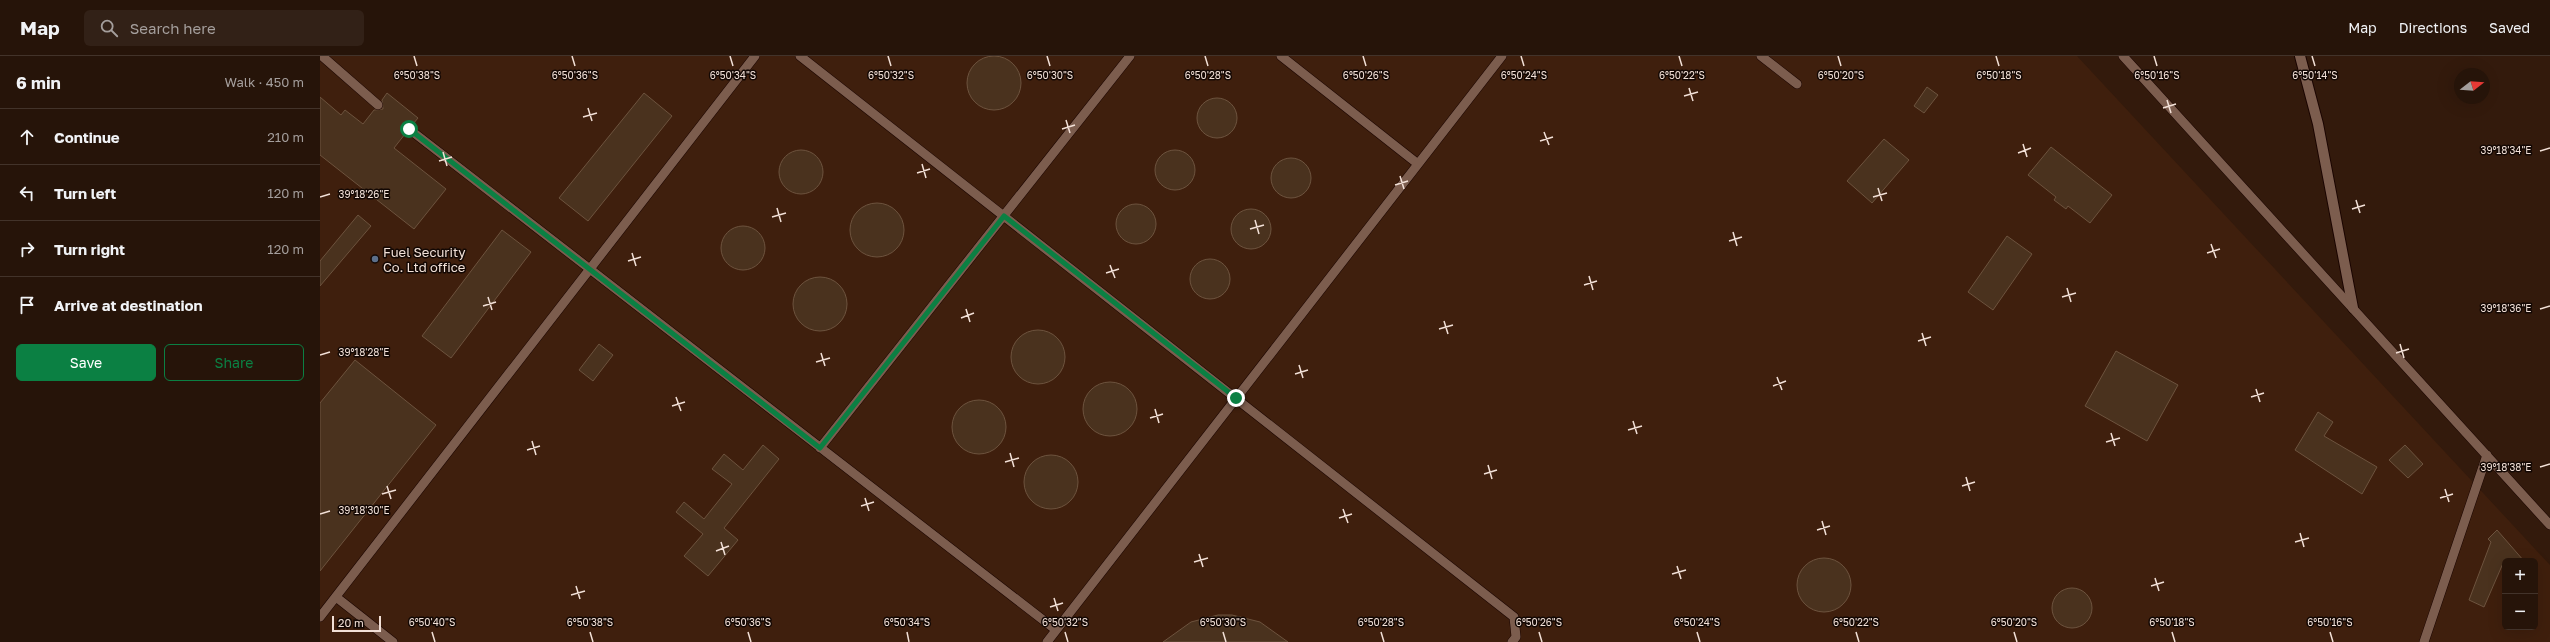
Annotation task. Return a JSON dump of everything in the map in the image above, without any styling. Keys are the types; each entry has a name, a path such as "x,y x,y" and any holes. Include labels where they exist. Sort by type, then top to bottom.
{"street":[{"path":"2300,56 2318,124 2353,308"}],"lane":[{"path":"322,56 378,105"},
{"path":"320,617 755,56"},
{"path":"800,56 1514,617 1516,636 1512,642"},
{"path":"820,448 1130,56"},
{"path":"1281,56 1418,164"},
{"path":"1047,642 1502,56"},
{"path":"1761,56 1797,84"},
{"path":"2123,56 2550,525"},
{"path":"409,129 1056,630"},
{"path":"2424,642 2487,455"},
{"path":"336,597 393,642"}],"shaded area":[{"path":"323,56 2077,56 2550,565 2550,642 320,642 320,59"}],"building":[{"path":"989,56 999,56 1013,64 1019,73 1021,83 1019,93 1013,102 999,110 989,110 979,105 972,98 967,88 967,78 972,68 979,61"},
{"path":"1927,87 1938,95 1924,113 1914,106"},
{"path":"387,93 418,118 413,124 405,125 403,129 405,134 394,148 446,189 414,229 320,155 320,97 341,115 345,110 363,124 374,110 383,109 382,100"},
{"path":"644,93 672,116 588,221 559,198"},
{"path":"1213,98 1221,98 1228,101 1234,107 1237,118 1234,129 1228,135 1221,138 1213,138 1206,135 1200,129 1197,122 1197,114 1200,107 1206,101"},
{"path":"1884,139 1909,160 1872,203 1847,181"},
{"path":"2051,147 2112,195 2090,223 2068,206 2066,209 2054,200 2056,197 2028,175"},
{"path":"801,150 813,154 819,160 823,172 819,184 813,190 801,194 789,190 783,184 779,172 783,160 789,154"},
{"path":"1171,150 1179,150 1186,153 1192,159 1195,170 1192,181 1186,187 1179,190 1171,190 1164,187 1158,181 1155,174 1155,166 1158,159 1164,153"},
{"path":"1287,158 1295,158 1302,161 1308,167 1311,178 1308,189 1302,195 1295,198 1287,198 1280,195 1274,189 1271,182 1271,174 1274,167 1280,161"},
{"path":"877,203 887,205 896,211 902,220 904,230 902,240 896,249 887,255 877,257 867,255 858,249 852,240 850,230 852,220 858,211 867,205"},
{"path":"1132,204 1140,204 1147,207 1153,213 1156,224 1153,235 1147,241 1140,244 1132,244 1125,241 1119,235 1116,228 1116,220 1119,213 1125,207"},
{"path":"1247,209 1255,209 1262,212 1268,218 1271,229 1268,240 1262,246 1255,249 1247,249 1240,246 1234,240 1231,233 1231,225 1234,218 1240,212"},
{"path":"358,215 371,226 320,286 320,261"},
{"path":"743,226 755,230 761,236 765,248 761,260 755,266 743,270 731,266 725,260 721,248 725,236 731,230"},
{"path":"502,230 531,252 451,358 422,336"},
{"path":"2007,236 2032,254 1993,310 1968,292"},
{"path":"1206,259 1214,259 1221,262 1227,268 1230,279 1227,290 1221,296 1214,299 1206,299 1199,296 1193,290 1190,283 1190,275 1193,268 1199,262"},
{"path":"820,277 830,279 839,285 845,294 847,304 845,314 839,323 830,329 820,331 810,329 801,323 795,314 793,304 795,294 801,285 810,279"},
{"path":"1033,330 1043,330 1057,338 1063,347 1065,357 1063,367 1057,376 1043,384 1033,384 1023,379 1016,372 1011,362 1011,352 1016,342 1023,335"},
{"path":"599,344 613,355 593,381 579,370"},
{"path":"2116,351 2178,385 2147,441 2085,406"},
{"path":"355,360 436,425 320,571 320,403"},
{"path":"1110,382 1120,384 1129,390 1135,399 1137,409 1135,419 1129,428 1120,434 1110,436 1100,434 1091,428 1085,419 1083,409 1085,399 1091,390 1100,384"},
{"path":"979,400 989,402 998,408 1004,417 1006,427 1004,437 998,446 989,452 979,454 969,452 960,446 954,437 952,427 954,417 960,408 969,402"},
{"path":"2318,412 2333,422 2324,436 2377,467 2362,494 2295,450"},
{"path":"763,445 779,459 724,528 738,540 708,576 684,556 703,534 676,512 684,502 704,519 732,484 712,469 724,454 743,470"},
{"path":"2405,445 2423,464 2408,478 2389,460"},
{"path":"1051,455 1061,457 1070,463 1076,472 1078,482 1076,492 1070,501 1061,507 1051,509 1041,507 1032,501 1026,492 1024,482 1026,472 1032,463 1041,457"},
{"path":"2497,530 2521,558 2502,558 2502,566 2484,607 2469,600 2491,542 2488,539"},
{"path":"1824,558 1834,560 1843,566 1849,575 1851,585 1849,595 1843,604 1834,610 1824,612 1814,610 1805,604 1799,595 1797,585 1799,575 1805,566 1814,560"},
{"path":"2076,588 2083,591 2089,597 2092,608 2091,616 2083,625 2076,628 2068,628 2061,625 2053,616 2052,604 2055,597 2064,589"},
{"path":"1218,615 1232,615 1260,622 1288,642 1163,642 1191,622"}],"place":[{"name":"Fuel Security Co. Ltd office","path":"375,259"}],"route":[{"path":"409,129 820,448 1004,216 1236,398"}]}
